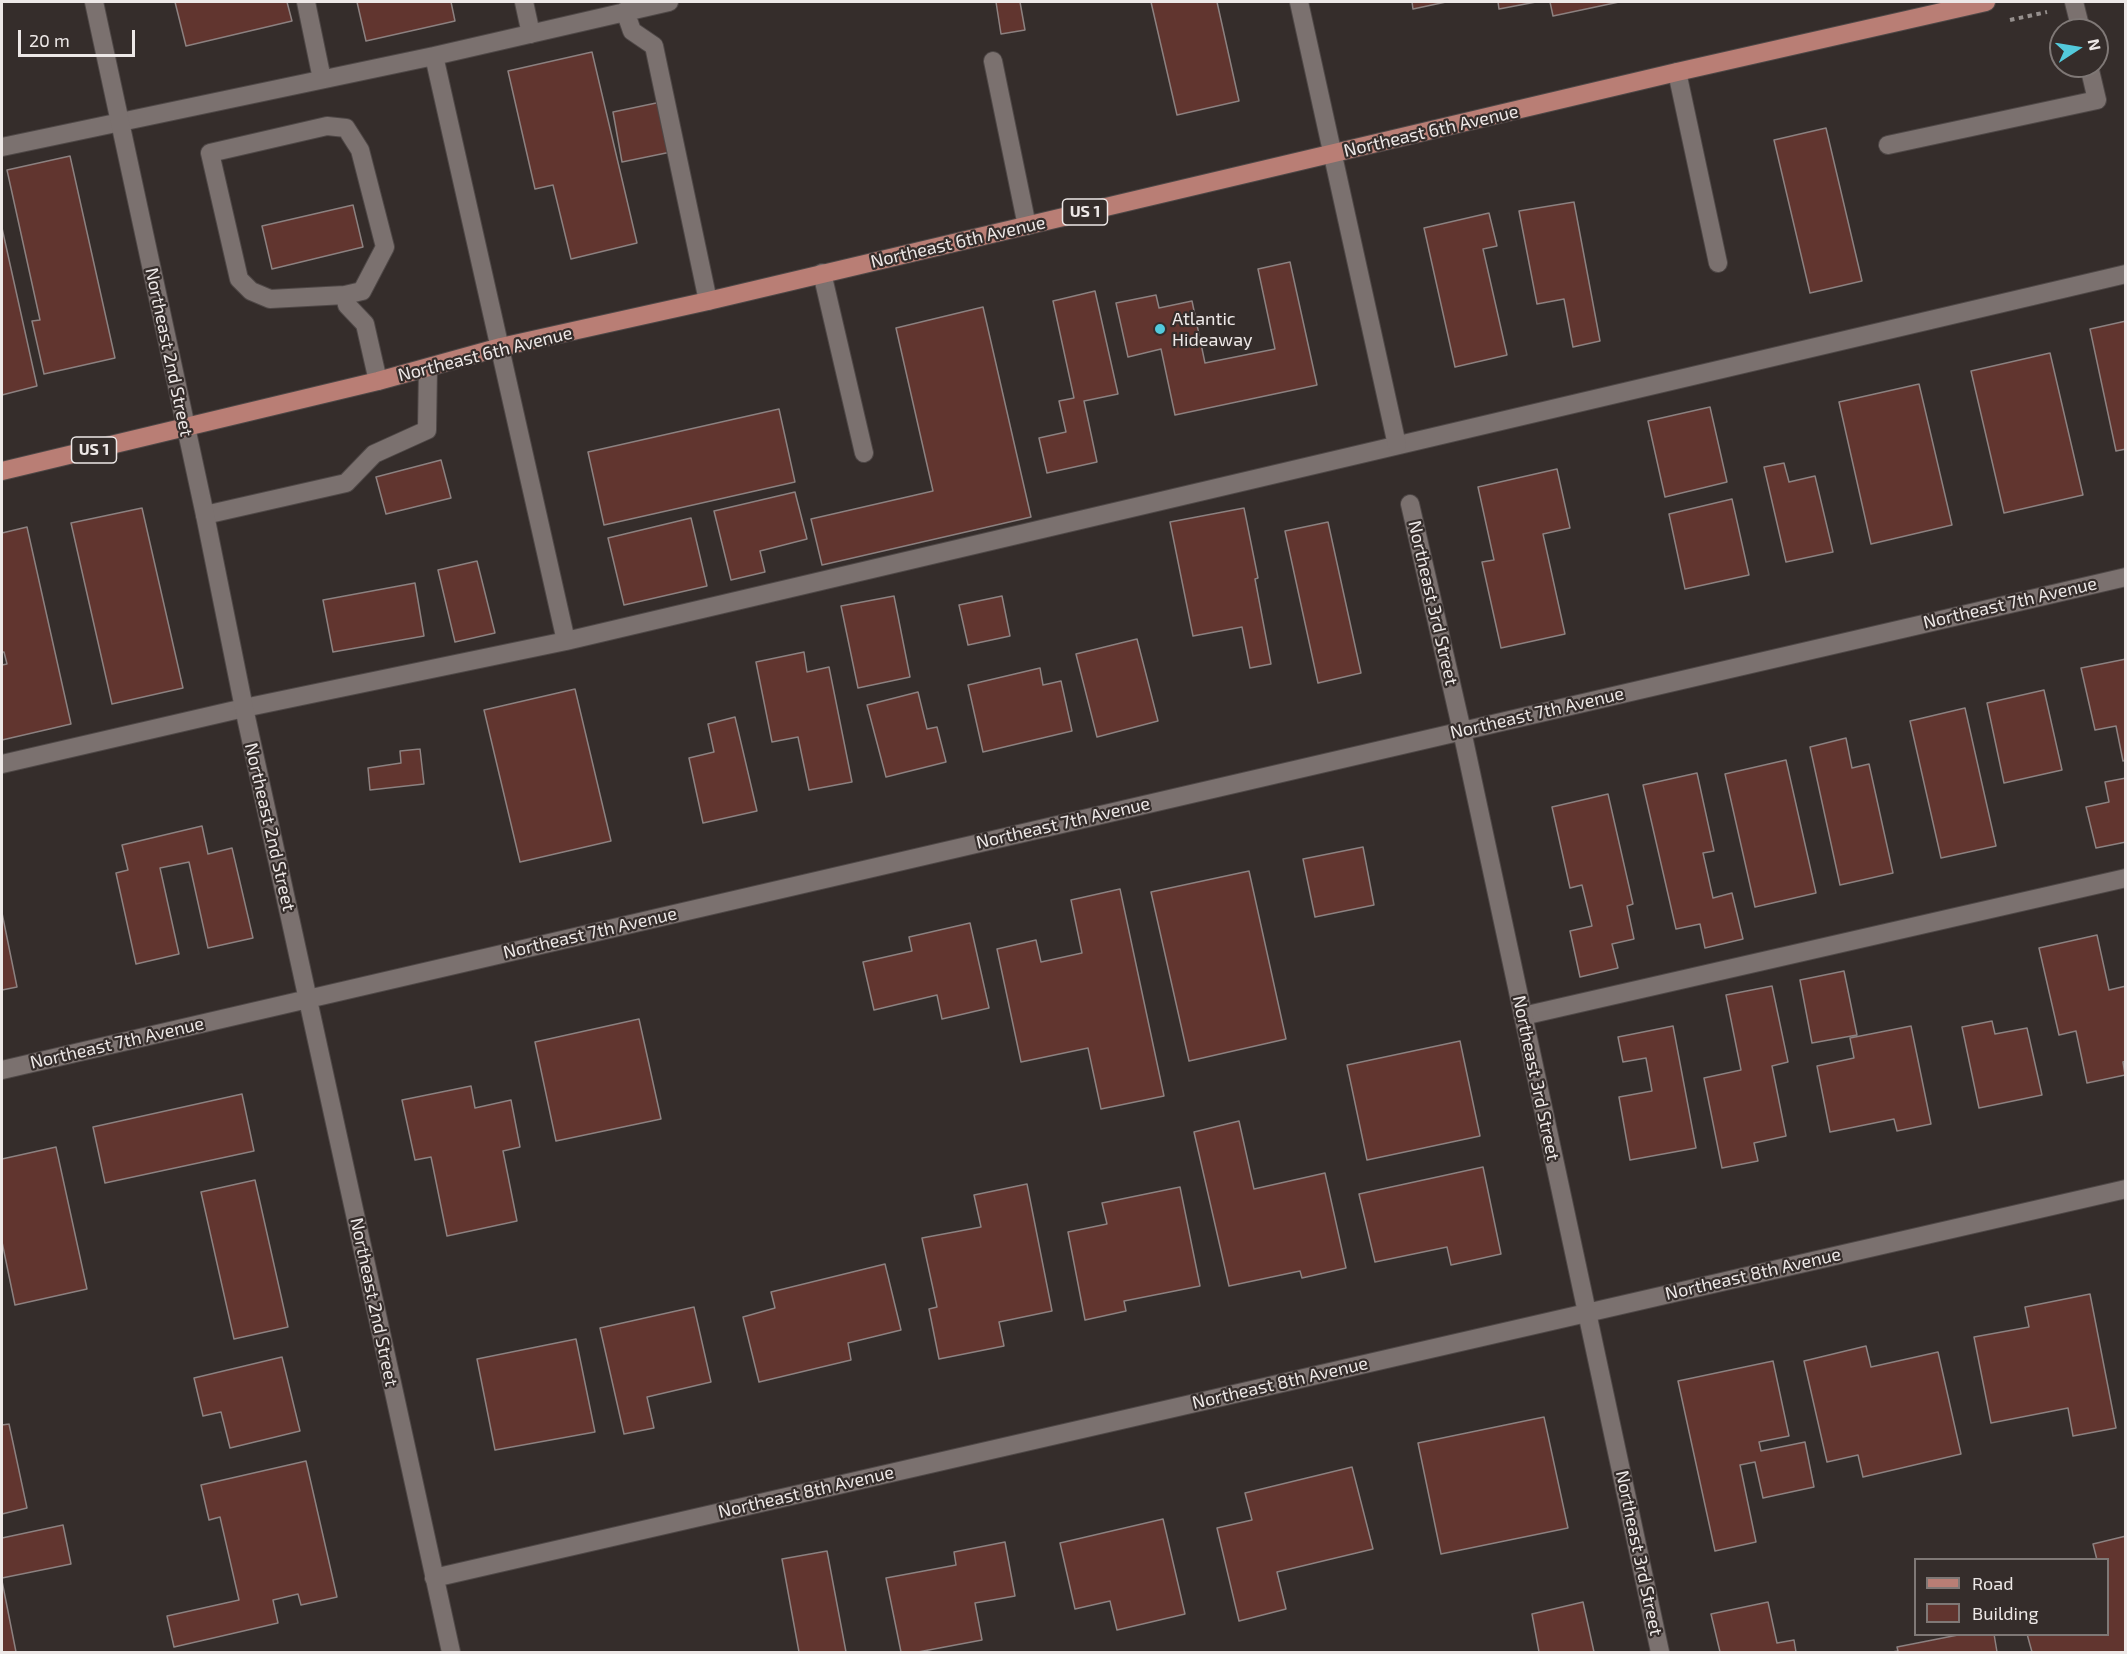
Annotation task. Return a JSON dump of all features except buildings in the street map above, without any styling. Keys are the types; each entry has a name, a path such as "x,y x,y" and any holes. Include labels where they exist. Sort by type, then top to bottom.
{"main road":[{"name":"Northeast 6th Avenue","path":"2,471 186,429 428,368 501,347 708,301 1677,72 1986,2"}],"street":[{"name":"Northeast 2nd Street","path":"94,2 205,515 244,708 451,1653"},
{"path":"306,2 322,79"},
{"path":"524,2 531,34"},
{"path":"2,147 434,56 669,2"},
{"path":"1299,2 1397,445"},
{"path":"2074,2 2078,18"},
{"path":"625,11 632,31 654,46 708,301"},
{"path":"434,56 566,641"},
{"path":"993,61 1027,226"},
{"path":"1677,72 1718,263"},
{"path":"1888,145 2097,100 2092,78"},
{"path":"327,126 346,128 360,150 385,247 362,291 345,295 270,299 251,291 239,279 210,153 327,126"},
{"path":"822,273 864,453"},
{"path":"2,764 244,708 566,641 2126,274"},
{"path":"345,295 347,305 365,324 378,381"},
{"path":"205,515 346,483 374,454 427,430 428,368"},
{"name":"Northeast 3rd Street","path":"1410,504 1462,731 1660,1653"},
{"name":"Northeast 7th Avenue","path":"2,1070 2126,577"},
{"path":"1523,1016 2126,878"},
{"name":"Northeast 8th Avenue","path":"434,1578 2126,1189"}],"place":[{"name":"Atlantic Hideaway","path":"1160,329"}]}
